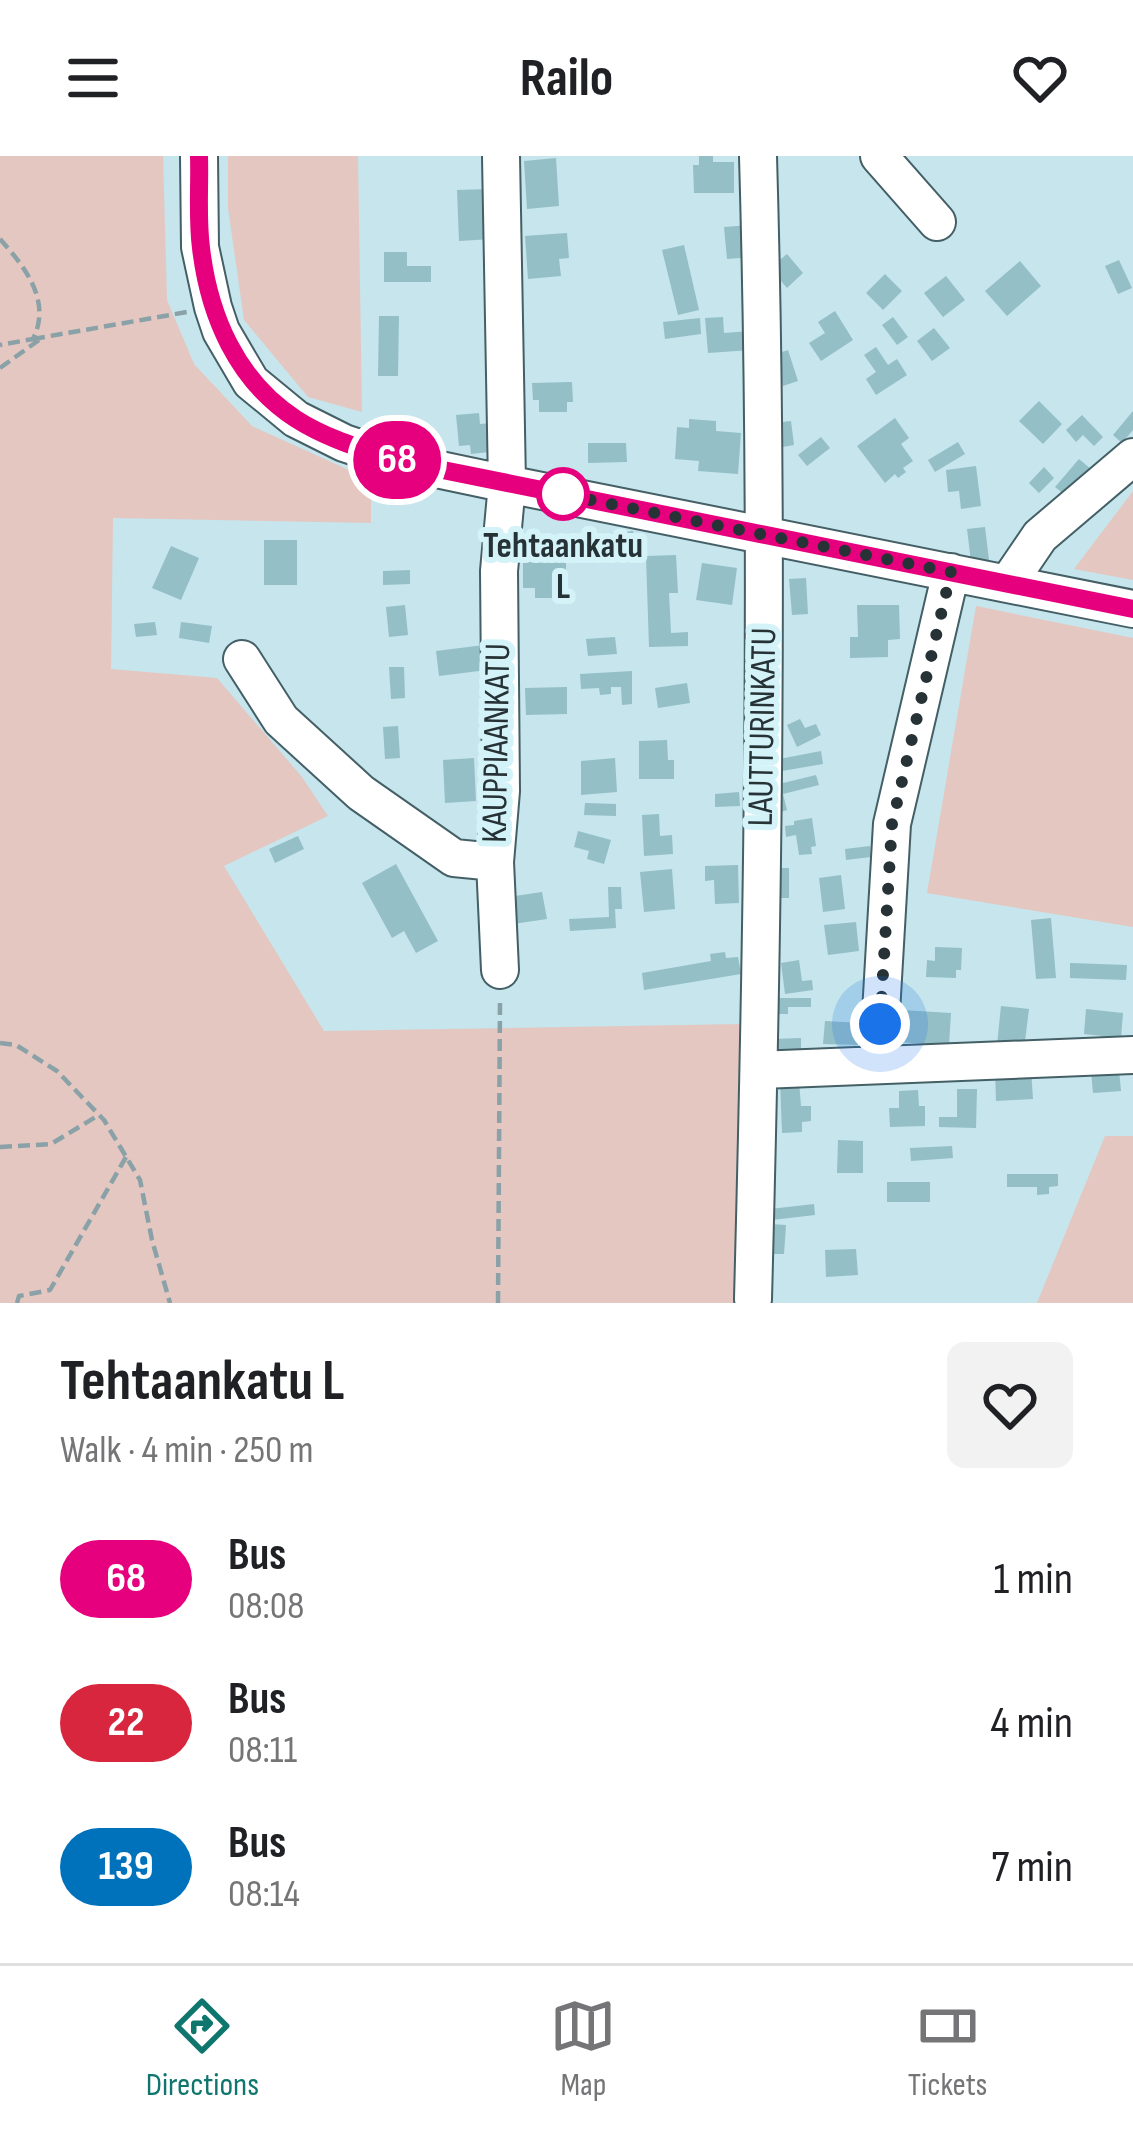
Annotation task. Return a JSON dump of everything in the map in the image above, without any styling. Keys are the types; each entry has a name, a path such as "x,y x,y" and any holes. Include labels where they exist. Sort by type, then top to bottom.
{"street":[{"path":"199,156 200,247 221,332 251,382 296,419 344,443 398,461 507,484 1133,609"},
{"name":"KAUPPIAANKATU","path":"500,970 495,862 501,791 500,571 507,484 501,156"},
{"name":"LAUTTURINKATU","path":"753,1299 765,533 758,156"},
{"path":"879,156 937,222"},
{"path":"1008,583 1040,536 1133,457"},
{"path":"878,1064 892,824 951,572"},
{"path":"242,659 281,720 361,793 454,858 495,862"},
{"path":"759,1070 1133,1055"}],"path":[{"path":"0,239 35,284 41,323 33,339"},
{"path":"0,345 213,308"},
{"path":"0,368 43,337"},
{"path":"498,1303 500,970"},
{"path":"0,1043 16,1046 57,1071 99,1114 140,1180 170,1303"},
{"path":"0,1147 51,1144 99,1114"},
{"path":"16,1303 19,1297 50,1290 126,1157"}],"shaded area":[{"path":"0,156 163,156 167,300 194,364 252,426 371,480 371,523 113,518 111,669 217,678 302,777 328,816 224,866 324,1031 741,1024 738,1303 0,1303"},
{"path":"228,156 358,156 362,412 308,397 244,320 228,208"},
{"path":"1133,491 1133,580 1074,569"},
{"path":"976,606 1133,638 1133,927 927,893"},
{"path":"1105,1136 1133,1136 1133,1303 1037,1303"}],"building":[{"path":"699,156 734,162 734,193 694,193 693,165 699,165"},
{"path":"556,158 559,206 527,209 524,161"},
{"path":"489,189 492,239 459,241 457,190"},
{"path":"750,225 753,257 727,259 724,227"},
{"path":"567,233 569,258 559,259 561,276 528,279 525,236"},
{"path":"684,245 699,310 678,315 662,250"},
{"path":"384,252 407,252 407,266 431,266 431,282 384,282"},
{"path":"787,254 803,273 787,288 770,268"},
{"path":"1119,260 1132,288 1118,294 1105,266"},
{"path":"1020,261 1041,286 1007,316 985,291"},
{"path":"885,274 902,291 883,310 866,293"},
{"path":"946,276 965,300 943,317 924,293"},
{"path":"835,311 853,340 821,361 809,343 825,333 818,322"},
{"path":"379,316 399,316 398,376 378,376"},
{"path":"723,317 724,333 750,331 751,350 708,353 705,318"},
{"path":"893,317 908,337 897,345 882,325"},
{"path":"700,318 701,334 665,339 663,322"},
{"path":"934,328 950,348 932,361 917,341"},
{"path":"876,347 888,365 897,359 907,375 876,395 866,379 876,372 864,355"},
{"path":"788,350 798,381 783,386 773,355"},
{"path":"572,382 573,402 567,402 567,412 539,412 532,383"},
{"path":"1039,401 1062,424 1043,444 1019,421"},
{"path":"1133,411 1133,430 1122,443 1113,435"},
{"path":"479,413 480,424 491,423 489,452 471,454 470,445 459,446 456,415"},
{"path":"1082,415 1103,437 1094,446 1083,435 1076,442 1066,430"},
{"path":"895,418 909,438 901,444 913,461 903,468 906,472 885,483 857,446"},
{"path":"689,419 716,421 716,431 741,433 738,474 698,471 699,461 675,459 677,427 689,428"},
{"path":"791,421 794,445 777,448 774,423"},
{"path":"821,437 830,448 807,466 798,455"},
{"path":"958,442 965,454 935,472 928,460"},
{"path":"588,443 626,443 627,462 588,463"},
{"path":"1079,459 1092,470 1069,498 1055,487"},
{"path":"976,466 981,506 961,509 959,491 948,492 946,470"},
{"path":"1044,467 1054,478 1039,493 1029,483"},
{"path":"985,527 989,560 971,562 967,529"},
{"path":"633,531 636,559 602,563 599,535"},
{"path":"264,540 297,540 297,585 264,585"},
{"path":"171,546 199,558 181,600 152,588"},
{"path":"676,555 678,593 669,593 671,633 688,632 688,646 649,647 646,556"},
{"path":"523,557 566,557 566,586 554,586 554,598 535,598 535,588 523,588"},
{"path":"702,563 737,568 732,605 696,600"},
{"path":"410,570 410,584 383,585 383,571"},
{"path":"806,578 808,614 792,615 789,579"},
{"path":"405,605 408,635 389,637 386,607"},
{"path":"857,605 899,605 900,639 888,640 888,657 850,658 850,637 858,637"},
{"path":"155,622 157,635 136,637 134,624"},
{"path":"181,622 212,626 209,643 179,638"},
{"path":"615,637 617,654 588,656 586,639"},
{"path":"492,644 495,669 439,676 436,651"},
{"path":"389,667 404,667 405,698 391,699"},
{"path":"632,671 632,704 622,705 621,687 600,695 599,688 581,689 580,674"},
{"path":"687,683 690,703 658,708 655,688"},
{"path":"567,687 567,714 526,715 525,688"},
{"path":"800,719 805,728 816,724 821,735 797,747 787,725"},
{"path":"398,726 400,758 385,759 383,727"},
{"path":"667,740 674,779 639,779 639,741"},
{"path":"821,751 823,764 776,772 774,760"},
{"path":"474,758 476,801 445,803 443,760"},
{"path":"615,758 617,792 581,795 581,761"},
{"path":"816,775 819,785 783,794 787,810 777,813 771,786"},
{"path":"739,792 740,806 715,807 715,794"},
{"path":"585,803 616,804 616,816 584,815"},
{"path":"659,814 660,836 672,835 673,854 644,856 642,815"},
{"path":"812,818 816,846 811,847 812,854 799,855 796,835 786,837 785,826"},
{"path":"578,831 611,840 604,864 587,859 589,851 574,847"},
{"path":"298,836 304,849 275,863 269,849"},
{"path":"870,846 871,857 846,860 845,849"},
{"path":"396,864 438,941 416,953 404,931 392,938 362,883"},
{"path":"738,865 739,903 715,904 714,880 705,881 705,866"},
{"path":"772,868 789,868 789,898 772,898"},
{"path":"672,869 675,909 644,912 640,872"},
{"path":"841,875 845,909 823,912 819,878"},
{"path":"608,887 621,887 622,909 615,909 616,928 570,931 569,919 609,917"},
{"path":"542,892 547,919 513,924 508,897"},
{"path":"1051,918 1056,978 1036,979 1031,920"},
{"path":"856,922 859,951 828,955 824,925"},
{"path":"935,947 962,948 956,978 926,977 927,960 935,961"},
{"path":"725,952 726,958 738,957 741,974 644,990 642,973 711,961 710,954"},
{"path":"799,960 802,981 812,980 813,990 785,994 781,963"},
{"path":"1070,963 1127,965 1126,980 1070,978"},
{"path":"774,998 811,998 811,1007 788,1007 788,1014 773,1014"},
{"path":"1001,1006 1029,1009 1024,1049 997,1045"},
{"path":"1086,1009 1123,1013 1121,1038 1084,1034"},
{"path":"902,1010 951,1013 949,1046 899,1042"},
{"path":"825,1021 861,1023 860,1045 823,1044"},
{"path":"801,1038 801,1056 775,1057 774,1039"},
{"path":"1031,1069 1033,1099 996,1101 995,1070"},
{"path":"1119,1069 1121,1091 1093,1093 1091,1071"},
{"path":"780,1081 799,1081 801,1106 811,1106 811,1121 802,1122 802,1132 782,1133"},
{"path":"957,1089 977,1089 976,1128 939,1127 939,1117 957,1117"},
{"path":"918,1090 919,1106 925,1106 925,1126 890,1127 889,1108 899,1108 899,1091"},
{"path":"838,1140 863,1141 863,1173 837,1173"},
{"path":"952,1146 953,1158 911,1161 910,1148"},
{"path":"1007,1174 1058,1174 1058,1186 1049,1187 1049,1194 1037,1195 1037,1187 1007,1187"},
{"path":"887,1182 930,1182 930,1202 887,1202"},
{"path":"814,1204 815,1215 772,1220 770,1209"},
{"path":"770,1224 786,1225 784,1254 769,1254"},
{"path":"856,1249 858,1275 826,1277 825,1250"}],"bus line":[{"name":"68","path":"199,156 200,247 221,332 251,382 296,419 344,443 398,461 507,484 1133,609"}],"place":[{"name":"Tehtaankatu L","path":"563,494"}],"route":[{"path":"563,494 545,491 951,572 892,824 880,1024"}]}
